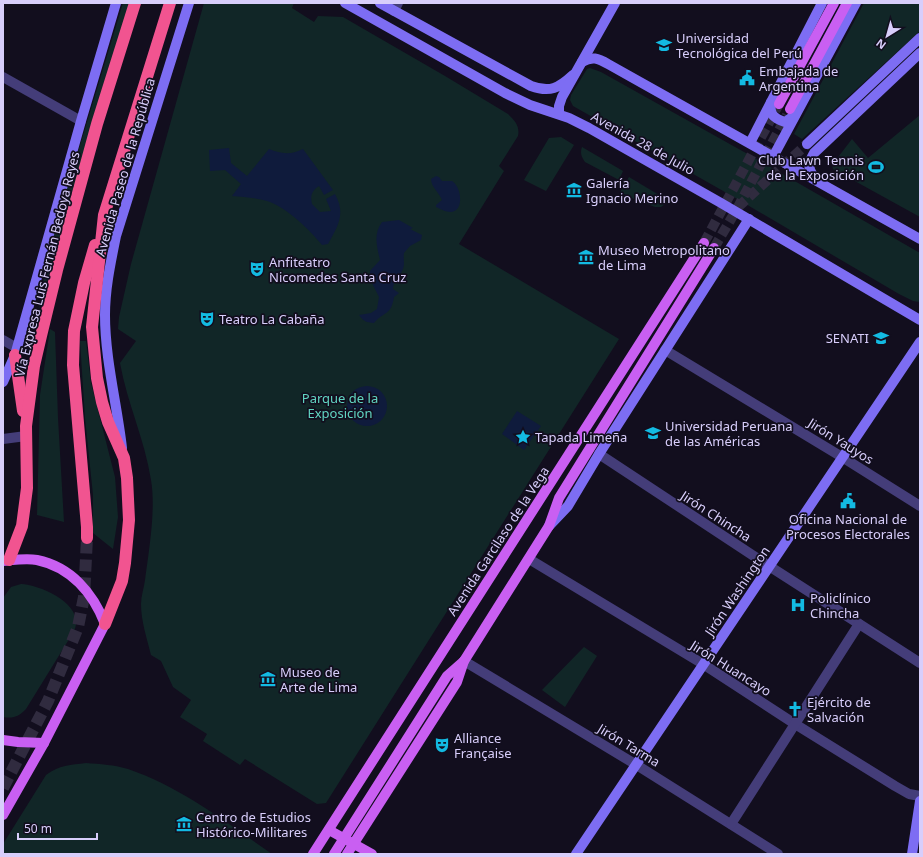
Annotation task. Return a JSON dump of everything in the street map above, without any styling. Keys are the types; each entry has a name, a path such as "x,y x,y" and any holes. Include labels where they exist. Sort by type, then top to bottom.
{"highway":[{"name":"Vía Expresa Luis Fernán Bedoya Reyes","path":"5,563 22,526 27,488 26,431 34,366 55,278 97,124 135,3"},
{"path":"87,538 74,392 74,331 84,283 170,3"},
{"path":"104,215 92,327 97,378 102,402 108,422 124,458"},
{"path":"16,352 26,431"},
{"name":"Avenida Paseo de la República","path":"105,624 122,581 127,550 129,520 128,478 124,458"}],"main road":[{"path":"3,382 16,352 116,3"},
{"name":"Avenida Paseo de la República","path":"124,458 106,339 105,314 109,274 116,236 189,3"},
{"name":"Avenida 28 de Julio","path":"345,3 505,93 530,105 559,114 589,128 749,219 920,320"},
{"path":"380,3 396,7 524,83 534,87 546,89 557,88 573,75"},
{"path":"559,114 560,102 573,75 582,62 615,3"},
{"path":"822,3 770,110 771,113 779,120 785,122 793,117 795,109 856,3"},
{"path":"750,143 834,3"},
{"path":"774,157 795,109 847,3"},
{"path":"807,144 920,38"},
{"path":"820,183 811,173 809,166 810,160 814,154 920,53"},
{"path":"582,62 592,57 603,61 920,239"},
{"name":"Avenida Garcilaso de la Vega","path":"549,526 568,506 598,454 749,219"},
{"name":"Avenida Garcilaso de la Vega","path":"313,854 704,242"},
{"name":"Avenida Garcilaso de la Vega","path":"347,854 457,682 464,661 549,526 559,498 714,248"},
{"path":"899,308 920,312"},
{"name":"Jirón Washington","path":"576,854 635,764 920,342"},
{"path":"5,563 22,559 36,560 54,566 71,576 89,594 96,604 105,624"},
{"name":"Avenida Paseo de la República","path":"3,815 44,743 105,624"},
{"name":"Avenida Garcilaso de la Vega","path":"334,854 447,676 464,661"},
{"path":"3,740 44,743"},
{"path":"912,854 920,801"},
{"path":"329,830 372,854"}],"street":[{"path":"3,77 81,121"},
{"path":"3,340 16,352"},
{"name":"Jirón Yauyos","path":"666,350 920,506"},
{"path":"3,439 26,431"},
{"name":"Jirón Chincha","path":"598,454 920,663"},
{"name":"Jirón Huancayo","path":"529,559 703,664 795,724 909,794 920,796"},
{"path":"731,824 859,624"},
{"name":"Jirón Tarma","path":"464,661 635,764 778,854"}],"green space":[{"path":"123,3 131,3 38,312 49,248"},
{"name":"Parque de la Exposición","path":"204,3 294,3 292,8 314,22 318,16 343,17 508,114 516,124 518,136 499,166 504,171 459,244 619,339 326,803 317,804 245,759 240,765 203,741 207,734 180,717 191,700 173,687 161,661 151,655 142,617 141,601 145,580 153,504 151,480 145,450 127,393 120,363 136,341 118,329 119,317 131,264"},
{"path":"864,3 920,3 920,31 802,139 794,134"},
{"path":"590,68 601,72 753,157 920,253 920,302 913,301 899,294 732,196 573,106 570,100 571,95 587,69"},
{"name":"Club Lawn Tennis de la Exposición","path":"920,115 920,217 833,169 832,165 852,139 868,158"},
{"path":"561,137 574,145 546,191 524,180 549,138"},
{"path":"582,147 623,171 619,180 585,162 581,154"},
{"path":"629,177 669,201 661,207 655,207 620,192"},
{"path":"50,329 55,332 64,522 37,515 40,395"},
{"path":"80,341 86,341 91,383 115,477 118,517 113,549 93,533 93,495 85,418"},
{"path":"21,584 37,587 47,591 64,602 71,608 75,616 76,626 26,709 16,716 7,718 3,717 3,598 11,587"},
{"path":"584,647 597,656 565,707 542,690"},
{"path":"86,763 128,769 167,786 221,818 272,854 3,854 3,844 46,775 60,767"}],"water":[{"path":"229,148 231,163 247,176 269,149 286,153 303,149 333,190 324,195 319,186 312,194 312,204 320,212 331,211 326,199 335,194 340,208 338,226 328,244 322,245 298,220 277,205 247,197 232,196 241,184 225,170 210,171 209,150"},
{"path":"436,176 442,181 452,181 458,188 460,203 455,211 447,212 436,207 436,205 442,200 431,182 431,179"},
{"path":"399,220 413,228 410,229 422,235 421,240 410,246 404,253 403,269 393,286 393,289 399,293 394,297 391,307 387,313 374,323 367,322 359,315 371,313 377,309 379,297 370,279 370,271 380,260 376,241 377,231 382,222"},
{"path":"367,386 381,392 387,406 381,420 367,426 353,420 347,406 353,392"},
{"path":"517,411 541,426 524,450 502,434"}],"tunnel":[{"path":"704,243 779,104"},
{"path":"714,248 738,207 787,115"},
{"path":"738,207 807,144"},
{"path":"3,788 48,701 78,627 84,597 87,538"}],"place":[{"name":"Universidad Tecnológica del Perú","path":"664,45"},
{"name":"Embajada de Argentina","path":"747,78"},
{"name":"Club Lawn Tennis de la Exposición","path":"876,167"},
{"name":"Galería Ignacio Merino","path":"574,190"},
{"name":"Museo Metropolitano de Lima","path":"586,257"},
{"name":"Anfiteatro Nicomedes Santa Cruz","path":"257,269"},
{"name":"Teatro La Cabaña","path":"207,319"},
{"name":"SENATI","path":"881,338"},
{"name":"Universidad Peruana de las Américas","path":"653,433"},
{"name":"Tapada Limeña","path":"523,437"},
{"name":"Oficina Nacional de Procesos Electorales","path":"848,501"},
{"name":"Policlínico Chincha","path":"798,605"},
{"name":"Museo de Arte de Lima","path":"268,679"},
{"name":"Ejército de Salvación","path":"795,709"},
{"name":"Alliance Française","path":"442,745"},
{"name":"Centro de Estudios Histórico-Militares","path":"184,824"}]}
